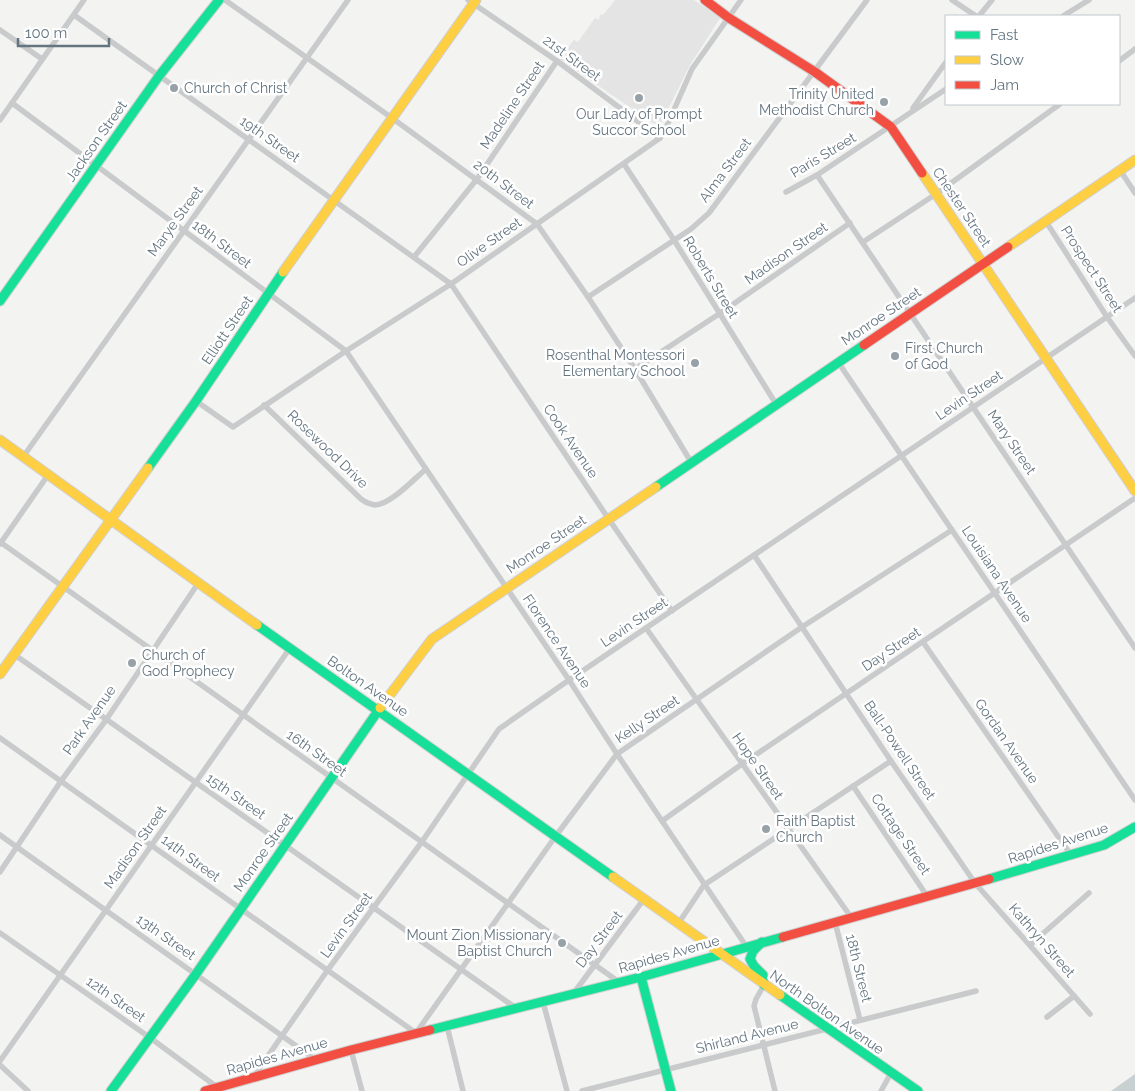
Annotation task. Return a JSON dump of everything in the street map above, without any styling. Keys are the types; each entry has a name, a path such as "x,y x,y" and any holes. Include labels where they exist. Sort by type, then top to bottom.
{"main road":[{"name":"Jackson Street","path":"0,301 159,76 218,0"},
{"name":"Chester Street","path":"705,0 729,18 815,72 892,127 1135,491"},
{"name":"Elliott Street","path":"1,672 196,401 268,293 472,1"},
{"name":"Monroe Street","path":"111,1090 196,974 378,710 432,639 1135,160"},
{"name":"Bolton Avenue","path":"0,440 468,776 722,953"},
{"name":"Rapides Avenue","path":"205,1091 416,1033 641,977 927,896 1104,845 1135,827"},
{"path":"762,942 752,952 750,963 763,975 764,985"},
{"name":"North Bolton Avenue","path":"722,953 764,985 918,1091"},
{"path":"641,977 671,1091"}],"street":[{"path":"0,120 84,0"},
{"name":"20th Street","path":"225,0 477,179 537,224 635,369 691,462"},
{"name":"Marye Street","path":"23,457 348,0"},
{"name":"Olive Street","path":"196,401 233,426 451,284 660,138 666,130 692,69 741,0"},
{"name":"Alma Street","path":"588,297 692,229 709,213 867,0"},
{"path":"952,0 975,15"},
{"path":"978,15 992,0"},
{"path":"1065,15 1089,0"},
{"name":"21st Street","path":"472,1 556,60 660,138"},
{"name":"19th Street","path":"74,14 451,284"},
{"path":"0,30 42,60"},
{"path":"1120,60 1135,49"},
{"name":"Madeline Street","path":"414,257 477,179 556,60"},
{"path":"910,112 945,63"},
{"name":"Paris Street","path":"786,192 817,175 892,127 910,112 945,90"},
{"name":"18th Street","path":"12,103 346,351"},
{"path":"863,242 936,194 1059,105"},
{"name":"Roberts Street","path":"624,164 674,240 776,404"},
{"path":"1120,170 1135,193"},
{"name":"Mary Street","path":"817,175 1135,648"},
{"name":"Prospect Street","path":"1045,220 1107,317 1135,356"},
{"name":"Madison Street","path":"635,369 719,314 850,223"},
{"name":"Cook Avenue","path":"451,284 672,611"},
{"name":"Levin Street","path":"254,1076 327,971 422,843 500,729 569,680 1135,298"},
{"name":"Florence Avenue","path":"346,351 569,680 746,946"},
{"name":"Louisiana Avenue","path":"838,362 1135,800"},
{"name":"Rosewood Drive","path":"264,405 361,499 369,504 377,505 388,501 426,468"},
{"path":"0,543 48,475"},
{"name":"Day Street","path":"662,821 742,764 1135,498"},
{"name":"Kelly Street","path":"416,1033 555,837 617,754 802,627 952,530"},
{"name":"16th Street","path":"0,543 619,982"},
{"name":"Ball-Powell Street","path":"754,556 891,761 975,882"},
{"name":"Park Avenue","path":"0,872 199,582"},
{"name":"Hope Street","path":"646,628 851,917"},
{"name":"Gordan Avenue","path":"923,642 1070,855"},
{"name":"Madison Street","path":"0,1063 60,974 290,648"},
{"name":"15th Street","path":"15,655 516,1008"},
{"name":"14th Street","path":"0,738 416,1033"},
{"path":"678,924 704,885 891,761"},
{"name":"Cottage Street","path":"853,786 927,896"},
{"name":"13th Street","path":"0,835 316,1060"},
{"name":"Kathryn Street","path":"975,882 1090,1014"},
{"path":"1030,946 1089,893"},
{"name":"Day Street","path":"573,994 644,899"},
{"name":"18th Street","path":"835,922 860,1020"},
{"name":"12th Street","path":"0,933 217,1087"},
{"path":"764,985 754,1006 775,1091"},
{"name":"Shirland Avenue","path":"582,1091 976,991"},
{"path":"1047,1017 1074,996"},
{"path":"543,1002 567,1091"},
{"path":"447,1026 464,1091"},
{"path":"351,1050 362,1091"},
{"path":"0,1063 28,1091"},
{"path":"881,1091 891,1072"}],"shaded area":[{"path":"615,0 694,0 720,18 690,65 659,127 559,59 574,40 578,42 595,18 599,20 600,15 604,14"},
{"path":"1135,1074 1135,1091 1111,1091"}],"traffic: fast":[{"path":"0,301 159,76 219,0"},
{"path":"148,468 196,401 283,272"},
{"path":"656,487 864,345"},
{"path":"257,625 613,877"},
{"path":"111,1091 196,974 380,708"},
{"path":"989,879 1104,845 1135,827"},
{"path":"430,1030 641,977 783,937"},
{"path":"762,942 753,951 750,959 763,975 764,985"},
{"path":"641,977 671,1091"},
{"path":"780,995 918,1091"}],"traffic: slow":[{"path":"283,272 476,0"},
{"path":"1008,247 1135,160"},
{"path":"922,173 1135,491"},
{"path":"0,440 257,625"},
{"path":"0,674 148,468"},
{"path":"380,708 432,639 656,487"},
{"path":"613,877 780,995"}],"traffic: jam":[{"path":"705,0 729,18 815,72 891,127 922,173"},
{"path":"864,345 1008,247"},
{"path":"783,937 989,879"},
{"path":"205,1091 430,1030"}],"place":[{"name":"Church of Christ","path":"174,88"},
{"name":"Our Lady of Prompt Succor School","path":"639,98"},
{"name":"Trinity United Methodist Church","path":"884,102"},
{"name":"First Church of God","path":"895,356"},
{"name":"Rosenthal Montessori Elementary School","path":"695,363"},
{"name":"Church of God Prophecy","path":"132,663"},
{"name":"Faith Baptist Church","path":"766,829"},
{"name":"Mount Zion Missionary Baptist Church","path":"562,943"}]}
